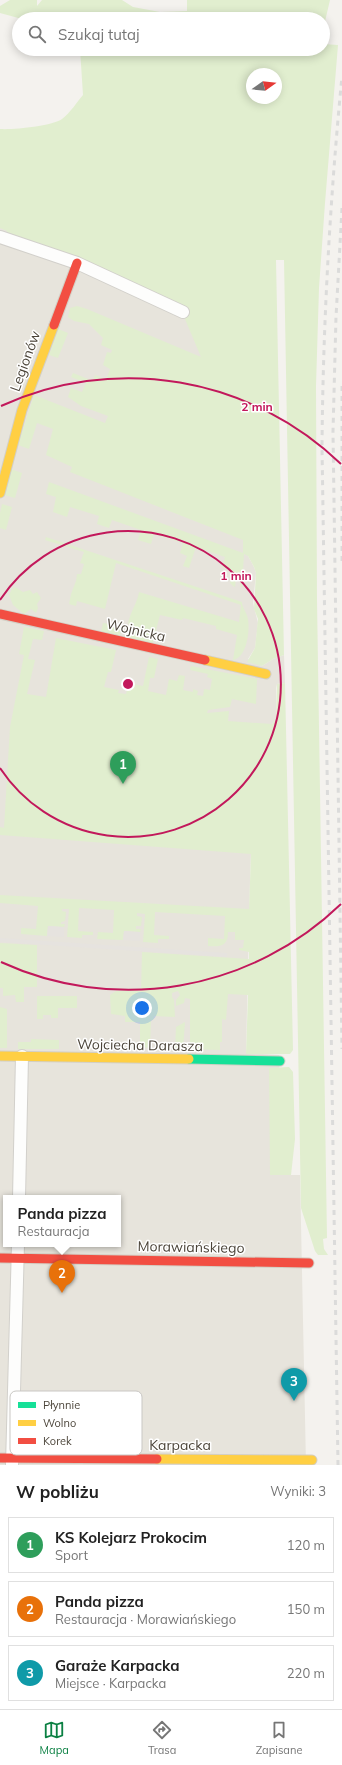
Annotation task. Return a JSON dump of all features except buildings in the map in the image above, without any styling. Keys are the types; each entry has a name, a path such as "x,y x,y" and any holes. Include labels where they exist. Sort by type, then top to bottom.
{"street":[{"path":"0,237 77,263 182,312"},
{"name":"Legionów","path":"0,493 24,403 77,263"},
{"name":"Wojnicka","path":"0,614 266,674"},
{"name":"Wojciecha Darasza","path":"0,1056 280,1061"},
{"path":"19,1195 22,1056"},
{"path":"11,1391 18,1247"},
{"name":"Morawiańskiego","path":"0,1258 309,1264"},
{"path":"8,1460 10,1420"},
{"name":"Karpacka","path":"8,1460 312,1460"}],"shaded area":[{"path":"0,224 78,255 180,305 217,393 248,556 256,573 253,603 258,623 255,648 248,659 262,666 273,659 284,655 285,683 277,684 276,688 276,719 272,724 256,724 250,880 246,1053 279,1055 281,1175 300,1175 306,1465 0,1465"},
{"path":"48,926 64,927 64,937 47,936"},
{"path":"124,931 140,932 140,941 123,940"},
{"path":"0,938 227,953 227,957 0,942"}],"green space":[{"path":"10,0 37,0 37,6 42,0 122,0 133,7 160,12 12,12 12,16 0,13 0,6"},
{"path":"187,0 330,0 327,12 160,12 187,11"},
{"path":"330,44 338,45 319,288 316,386 317,600 327,1238 323,1239 324,1249 328,1255 318,1255 315,1251 301,1208 284,260 276,260 284,655 273,659 262,666 247,662 255,648 258,619 254,609 256,573 248,556 244,554 242,587 240,587 241,580 236,579 235,587 230,583 233,571 222,567 225,557 196,547 189,568 183,566 187,556 180,553 183,543 154,534 151,544 138,540 141,530 112,520 109,528 97,524 99,516 70,507 67,517 53,512 56,497 46,494 49,482 243,553 243,540 70,472 72,467 46,455 53,429 37,423 29,449 18,445 34,395 105,423 108,416 81,406 68,397 71,388 82,392 86,383 71,377 73,373 93,381 95,375 106,380 110,369 103,365 107,352 111,353 112,350 101,345 103,338 89,324 74,321 68,317 70,308 77,306 87,309 201,357 182,312 4,239 7,231 0,228 0,129 41,126 62,119 68,114 83,95 80,56 330,56"},
{"path":"58,329 68,333 58,358 49,355"},
{"path":"11,469 22,473 15,498 4,495"},
{"path":"2,504 12,507 6,530 0,528 0,513"},
{"path":"46,537 242,602 248,619 248,636 242,654 233,660 237,635 216,629 216,626 183,618 182,620 160,615 152,645 101,632 103,623 121,626 120,636 124,637 126,634 132,635 134,626 128,624 139,592 239,622 241,605 116,563 105,609 77,601 76,606 69,604 77,574 81,574 84,564 80,563 84,552 45,540"},
{"path":"15,587 23,592 30,590 33,594 37,592 41,598 37,604 38,608 36,613 31,609 24,614 13,605 9,595"},
{"path":"24,627 44,631 42,640 33,639 28,659 35,660 27,694 46,697 56,638 116,650 111,672 108,672 104,687 119,690 118,693 126,694 129,683 143,686 149,657 158,659 154,678 150,678 148,691 166,695 169,679 177,681 179,675 185,676 183,690 193,692 193,689 198,691 197,695 203,696 204,689 210,690 212,679 207,677 208,674 190,670 191,666 257,679 256,704 232,699 230,707 208,710 207,713 229,711 228,721 272,724 276,719 277,684 285,683 293,1050 290,1054 246,1054 248,995 228,994 226,1020 222,1019 222,1042 220,1042 220,1050 190,1049 190,999 185,998 184,1003 176,1006 176,1000 180,995 178,991 172,993 175,1017 154,1016 153,1020 151,1020 150,1048 140,1047 140,1022 125,1022 125,1016 111,1014 110,995 116,991 141,990 142,952 249,959 249,952 239,950 239,948 243,948 244,940 235,940 235,932 228,932 227,940 223,945 208,946 208,938 224,939 225,916 155,912 154,935 169,936 169,939 158,939 158,943 143,942 145,914 137,913 137,916 142,917 141,926 136,926 136,929 141,929 140,932 124,931 123,940 97,939 98,932 113,933 114,910 79,908 78,931 93,932 93,935 82,935 82,938 67,937 69,909 62,909 62,911 66,912 65,921 61,922 61,924 65,924 64,927 48,926 47,936 21,934 21,928 36,929 38,906 0,903 0,895 249,909 251,854 0,835 0,827 4,828 10,727 24,655 19,654"},
{"path":"0,943 37,945 37,987 24,987 24,1002 16,1002 15,995 3,996 3,988 0,988"},
{"path":"37,996 77,996 77,1008 58,1008 58,1018 51,1018 51,1015 43,1015 43,1019 37,1019"},
{"path":"0,1007 7,1009 7,1048 0,1048"},
{"path":"185,1022 183,1050 175,1049 176,1027"},
{"path":"31,1039 59,1040 59,1049 18,1049 18,1042 31,1042"},
{"path":"289,1067 293,1072 295,1139 291,1175 270,1175 269,1068"}],"railway":[{"path":"338,1465 322,447 328,262 342,76"},
{"path":"342,208 336,317 333,432 342,1049"},
{"path":"342,386 342,564"}],"traffic: fast":[{"path":"189,1059 280,1061"}],"traffic: slow":[{"path":"0,493 22,410 54,325"},
{"path":"205,660 266,674"},
{"path":"0,1056 189,1059"},
{"path":"157,1459 312,1460"}],"traffic: jam":[{"path":"54,325 77,263"},
{"path":"0,614 205,660"},
{"path":"0,1258 309,1263"},
{"path":"0,1458 157,1459"}],"place":[{"name":"KS Kolejarz Prokocim","path":"123,784"},
{"name":"Panda pizza","path":"62,1293"},
{"name":"Garaże Karpacka","path":"294,1401"}]}
